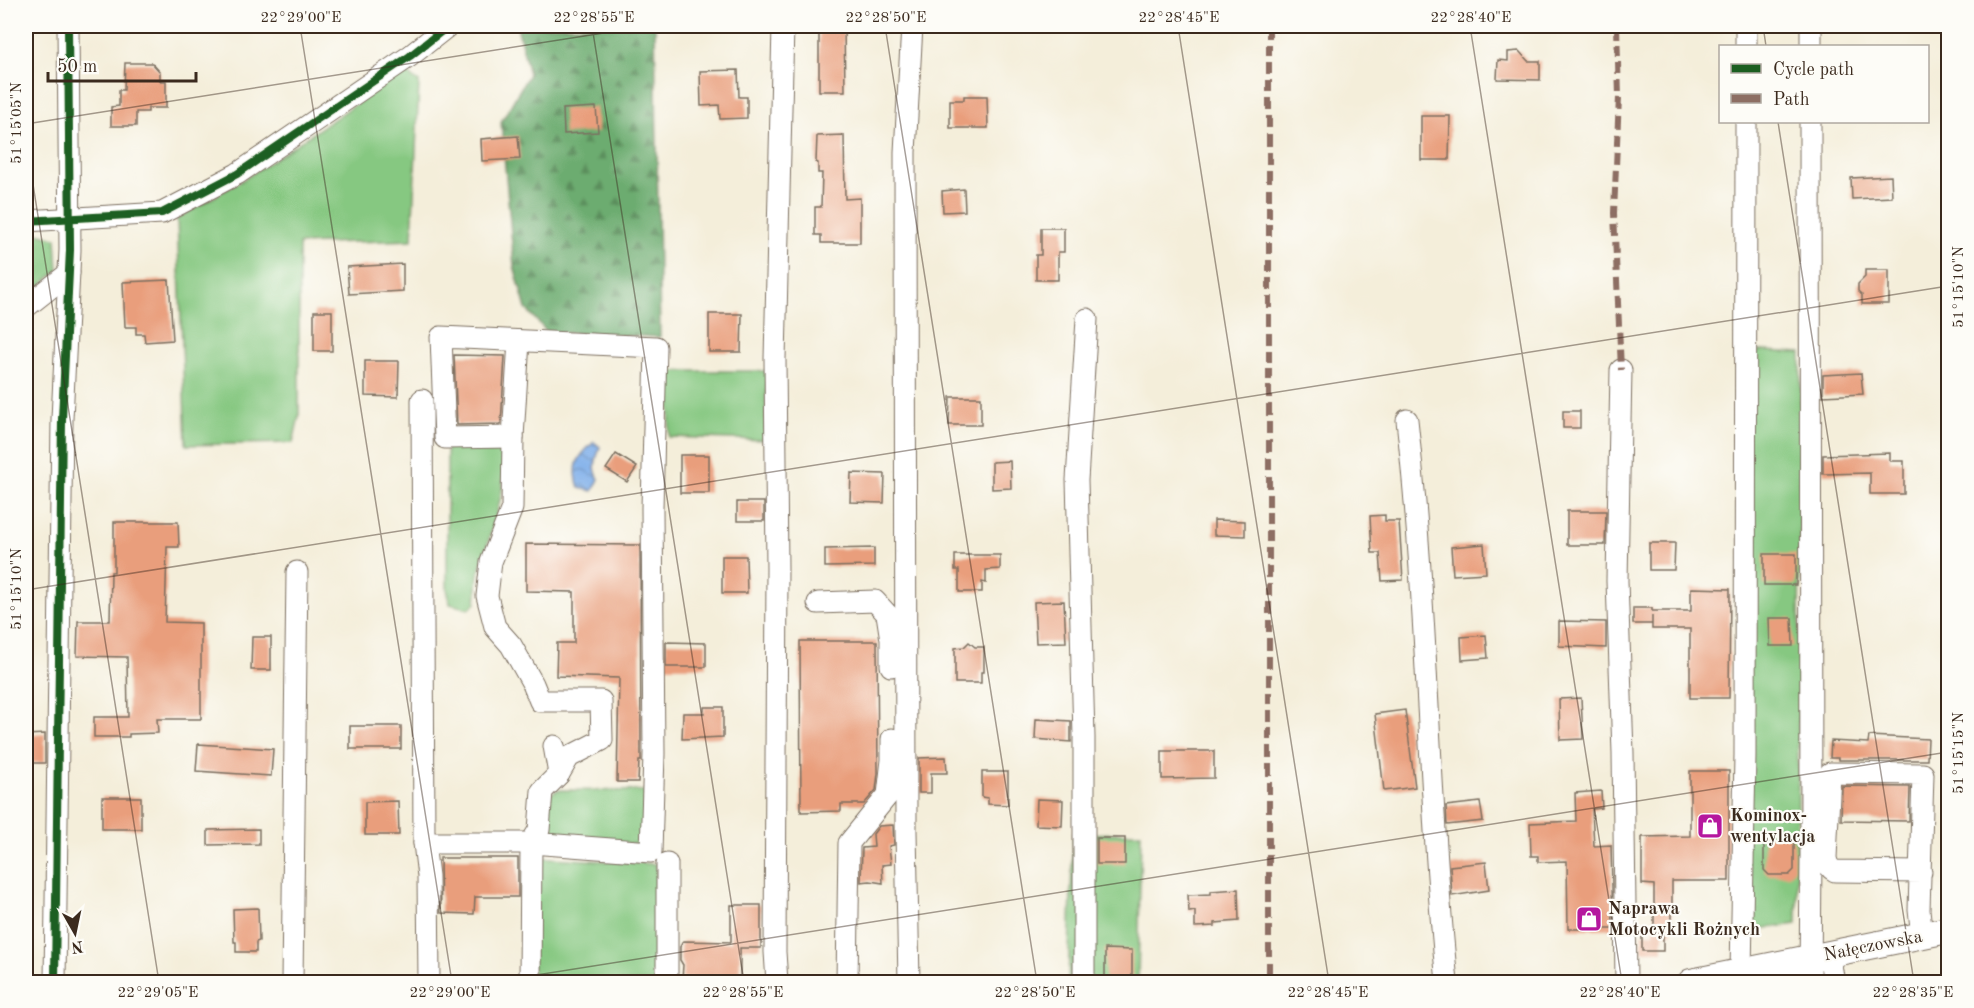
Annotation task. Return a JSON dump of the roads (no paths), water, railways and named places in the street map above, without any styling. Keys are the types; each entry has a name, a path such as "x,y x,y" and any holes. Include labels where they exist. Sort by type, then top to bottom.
{"main road":[{"name":"Nałęczowska","path":"1691,982 1816,965 1948,930"}],"street":[{"path":"55,982 62,419 71,218 68,26"},
{"path":"26,220 162,213 237,174 410,56 448,26"},
{"path":"777,982 775,359 783,26"},
{"path":"909,982 906,832 905,152 912,26"},
{"path":"1746,26 1746,45"},
{"path":"1810,45 1811,26"},
{"path":"1736,976 1745,755 1746,123"},
{"path":"1810,123 1811,854 1816,965 1834,982"},
{"path":"26,307 69,273"},
{"path":"1084,982 1084,736 1077,480 1087,319"},
{"path":"430,843 531,843 651,852 654,754 652,508 656,347 441,337 445,438 513,437"},
{"path":"519,341 513,437 512,508 492,562 487,596 495,627 511,645 540,701 601,701 602,740 569,757 559,774 542,791 539,830 531,843 530,982"},
{"path":"1621,370 1617,581 1623,753 1626,982"},
{"path":"422,400 430,843 429,982"},
{"path":"1407,420 1415,492 1441,926 1447,982"},
{"path":"292,982 297,572"},
{"path":"818,603 874,601 887,614 891,640 892,760 888,795 849,843 847,982"},
{"path":"554,746 559,774"},
{"path":"1921,872 1835,871 1831,869 1826,858 1830,772 1923,774 1921,872 1919,910 1922,936"},
{"path":"430,843 438,790"},
{"path":"667,982 668,864"}],"water":[{"path":"594,442 600,447 595,467 599,479 593,491 579,488 576,468 580,457"}],"place":[{"name":"Kominox- wentylacja","path":"1710,826"},
{"name":"Naprawa Motocykli Rożnych","path":"1589,919"}]}
